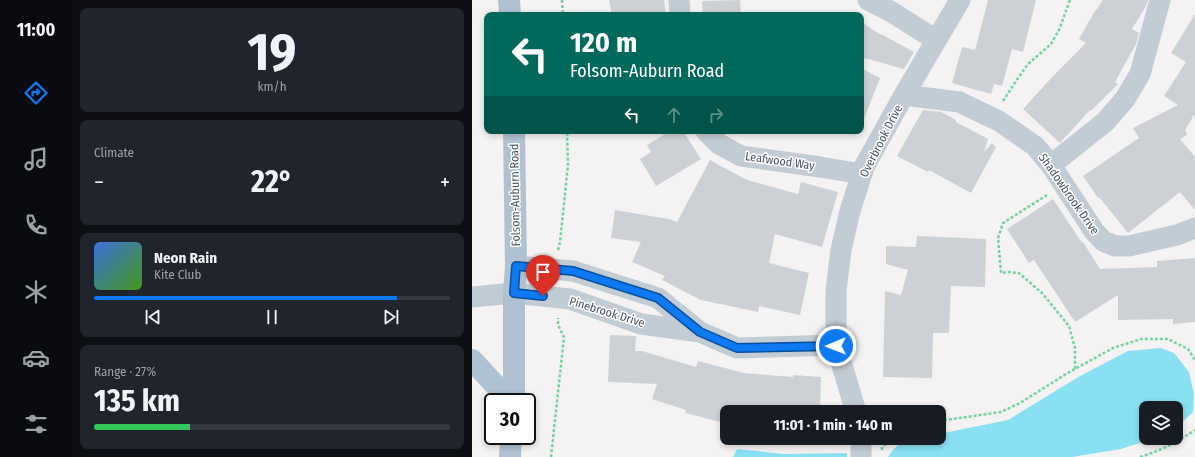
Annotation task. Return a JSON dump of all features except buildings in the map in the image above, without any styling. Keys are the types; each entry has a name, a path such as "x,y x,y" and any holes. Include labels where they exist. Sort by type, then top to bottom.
{"main road":[{"path":"509,0 510,12"},
{"name":"Folsom-Auburn Road","path":"514,134 516,266 514,293 514,393"},
{"path":"472,360 501,393"},
{"path":"510,457 511,445"}],"street":[{"path":"678,0 680,12"},
{"path":"868,0 890,11 936,40"},
{"name":"Overbrook Drive","path":"854,405 836,346 836,291 841,250 850,211 864,167 904,95 960,0"},
{"path":"1051,165 1105,122 1125,100 1140,74 1160,0"},
{"name":"Shadowbrook Drive","path":"904,95 959,102 999,121 1035,146 1051,165 1094,231 1103,241 1115,246 1128,246 1177,235 1195,228"},
{"name":"Leafwood Way","path":"709,134 719,144 741,156 862,174"},
{"name":"Pinebrook Drive","path":"516,266 573,271 658,298 700,332 737,348 836,346"},
{"name":"Pinebrook Drive","path":"472,297 514,293 570,299 641,324 700,332"},
{"path":"861,445 861,457"}],"path":[{"path":"562,0 563,12"},
{"path":"993,118 1028,64 1051,44 1059,30 1070,0"},
{"path":"560,245 568,165 567,134"},
{"path":"1064,185 1004,223 998,238 1001,273 1020,273 1042,293 1069,326 1075,348 1075,368"},
{"path":"551,457 564,337"},
{"path":"946,421 1001,412 1020,403 1075,368 1113,348 1142,339 1168,339 1188,349 1194,355 1195,360"},
{"path":"1140,457 1157,452 1178,442 1195,430"},
{"path":"882,452 882,447 885,445"}],"water":[{"path":"1161,348 1174,353 1189,372 1194,394 1193,412 1183,421 1183,401 1139,401 1139,443 1121,449 1072,457 888,457 898,445 946,445 946,433 1008,420 1080,376 1128,351"},
{"path":"737,449 784,454 847,453 847,457 733,457"}],"route":[{"path":"543,296 514,293 516,266 573,271 658,298 700,332 737,348 836,346"}]}
